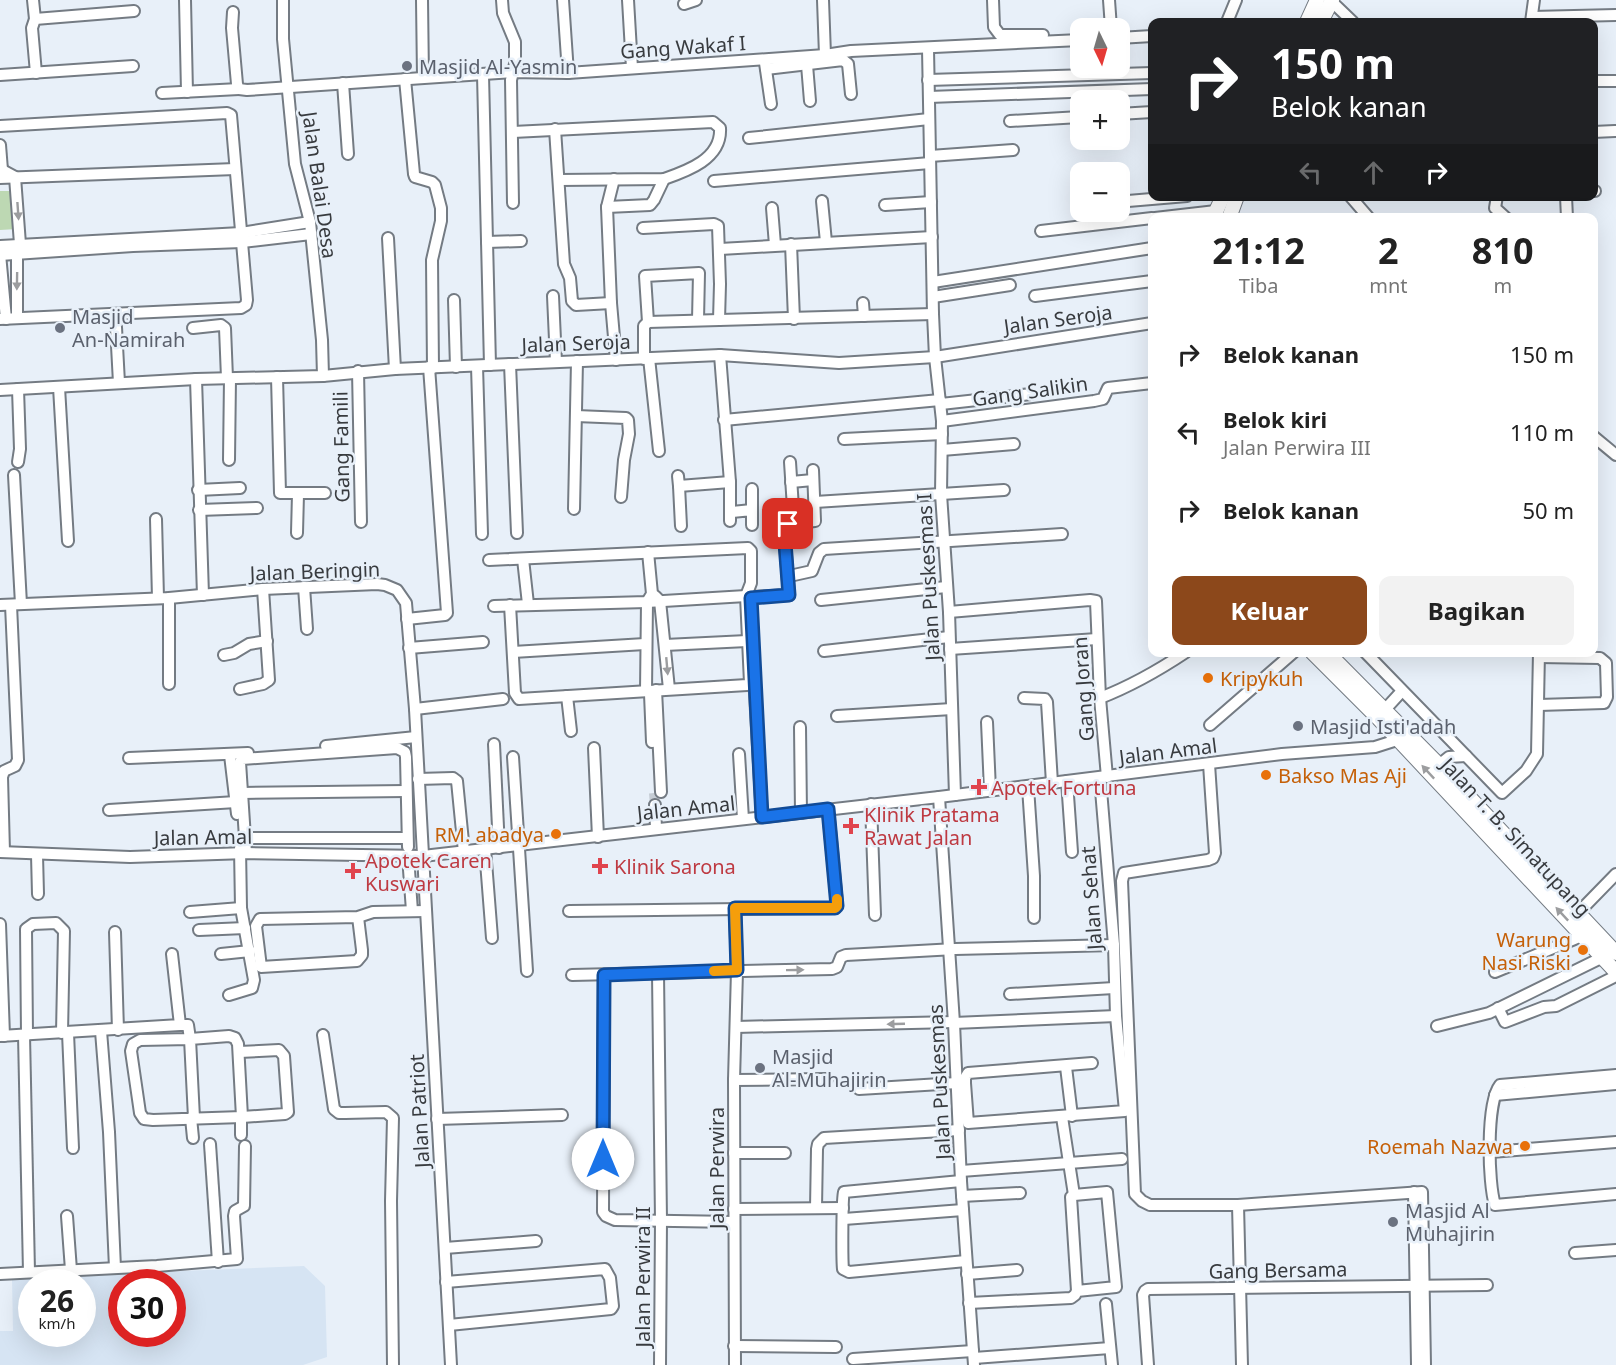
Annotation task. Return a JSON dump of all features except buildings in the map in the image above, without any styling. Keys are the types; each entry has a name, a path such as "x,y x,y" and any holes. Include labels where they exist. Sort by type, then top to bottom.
{"main road":[{"path":"1308,18 1317,0"},
{"path":"1323,18 1332,0"},
{"name":"Jalan T. B. Simatupang","path":"1318,657 1381,714"},
{"name":"Jalan T. B. Simatupang","path":"1332,657 1582,936 1609,955"},
{"name":"Jalan T. B. Simatupang","path":"1401,736 1439,765 1578,913 1609,955 1616,974"}],"street":[{"path":"33,0 39,18"},
{"path":"36,73 32,28 39,18 40,0"},
{"path":"185,0 187,92"},
{"name":"Jalan Balai Desa","path":"283,0 284,39 295,164 310,222 322,340 323,376"},
{"path":"423,0 423,77"},
{"path":"502,0 503,14 515,42 516,64 512,72 513,203"},
{"path":"563,0 568,73"},
{"path":"628,0 632,68"},
{"path":"684,4 696,0"},
{"path":"822,0 825,55"},
{"path":"993,0 994,27 999,35 1070,34"},
{"path":"1109,0 1110,18"},
{"path":"1229,18 1236,0"},
{"path":"1332,0 1349,18"},
{"path":"1532,18 1534,0"},
{"path":"39,18 134,11"},
{"path":"233,12 232,36 239,89"},
{"path":"1566,18 1616,15"},
{"path":"1130,33 1148,32"},
{"path":"1130,37 1148,36"},
{"name":"Gang Wakaf I","path":"162,93 512,72 568,73 632,68 765,64 851,51 1070,41"},
{"name":"Jalan Puskesmas I","path":"928,49 933,314 942,421 941,494 949,612 955,795"},
{"path":"771,104 765,64 807,65 846,61 851,94"},
{"path":"807,65 810,101"},
{"path":"0,75 133,66"},
{"path":"928,80 1148,73"},
{"path":"483,75 490,365"},
{"path":"405,79 414,174 418,179 433,183 440,202 441,221 432,260 431,368 447,614 407,619"},
{"path":"1598,81 1616,81"},
{"path":"343,83 348,154"},
{"path":"929,97 1148,88"},
{"path":"1130,113 1148,112"},
{"path":"0,126 227,113 232,117 247,300 243,308 8,319"},
{"path":"1010,122 1070,118"},
{"path":"749,138 929,119"},
{"path":"513,132 716,123 720,128 720,135 710,155 684,172 664,179 559,180"},
{"path":"555,129 564,264 570,278 572,301 576,305 611,303"},
{"path":"1598,132 1615,131"},
{"path":"0,145 1,173 15,177 235,169"},
{"path":"714,181 1013,150"},
{"path":"8,319 19,249 15,177"},
{"path":"614,179 607,207 616,360"},
{"path":"607,207 650,205 664,179"},
{"path":"1130,201 1148,199"},
{"path":"822,201 826,242"},
{"path":"1354,201 1365,213"},
{"path":"885,206 931,202"},
{"path":"772,208 775,245"},
{"path":"1041,231 1148,219"},
{"path":"241,237 310,222"},
{"path":"643,228 716,224 719,228 720,249 719,320"},
{"path":"8,319 0,254 19,249 311,234"},
{"path":"720,249 932,237"},
{"path":"388,238 395,369"},
{"path":"487,242 521,241"},
{"path":"791,244 794,319"},
{"path":"0,246 19,249"},
{"path":"933,282 1148,249"},
{"path":"648,322 645,276 688,273 699,273 698,320"},
{"path":"1035,296 1148,282"},
{"path":"933,297 1010,285"},
{"path":"553,296 556,362"},
{"path":"454,300 456,367"},
{"path":"863,303 864,316"},
{"path":"659,451 647,358 645,323 933,314"},
{"name":"Jalan Seroja","path":"0,390 720,355 839,363 935,357 1148,324"},
{"path":"193,328 221,325 225,328 229,378 229,460"},
{"path":"116,327 119,383"},
{"path":"720,355 731,517 752,510"},
{"path":"574,508 577,361"},
{"path":"510,364 517,533"},
{"path":"477,366 482,534"},
{"name":"Gang Famili","path":"358,371 361,522"},
{"path":"278,377 279,492 282,494 325,493"},
{"path":"196,379 203,595"},
{"name":"Gang Salikin","path":"942,421 1094,401 1103,399 1108,388 1148,383"},
{"path":"59,387 68,541"},
{"path":"18,389 20,449 18,462"},
{"path":"724,420 1031,394"},
{"path":"576,416 626,418 628,420 621,497"},
{"path":"844,439 942,434"},
{"path":"1598,440 1616,455"},
{"path":"942,450 1014,444"},
{"path":"790,462 793,508"},
{"path":"762,817 751,598 789,595 784,526 815,521 813,475 791,482"},
{"path":"2,852 2,777 4,772 17,765 18,760 10,605 14,476"},
{"path":"681,526 678,481 730,482"},
{"path":"198,490 240,488"},
{"path":"752,489 752,525"},
{"path":"815,502 1004,490"},
{"path":"297,533 298,494"},
{"path":"199,510 257,508"},
{"path":"156,519 169,684"},
{"path":"794,575 812,571 819,553 824,549 1062,534"},
{"path":"489,560 748,548 751,551 751,583 746,596 749,684 519,699 516,697 510,605"},
{"path":"648,552 653,599 665,645 669,689"},
{"path":"523,559 528,604"},
{"name":"Jalan Beringin","path":"10,605 164,598 304,587 377,584 392,587 404,598 407,619 415,709 423,856"},
{"path":"304,587 307,629"},
{"path":"821,600 946,587"},
{"path":"240,689 264,684 269,680 264,589"},
{"path":"494,606 746,596"},
{"path":"653,599 645,644 651,691 657,793"},
{"name":"Gang Joran","path":"949,612 1095,600 1103,777"},
{"path":"824,651 949,637"},
{"path":"950,649 1097,639"},
{"path":"224,655 234,653 249,644 267,641"},
{"path":"665,645 747,641"},
{"path":"409,648 483,642"},
{"path":"513,652 645,644"},
{"path":"1100,698 1158,671 1179,657"},
{"path":"1210,725 1288,657"},
{"path":"1370,657 1502,793 1526,771 1538,754 1539,657"},
{"path":"1539,705 1604,703 1607,697 1606,663 1600,658 1580,657"},
{"path":"1381,714 1402,691"},
{"path":"567,696 571,732"},
{"path":"1024,698 1041,698 1047,702 1052,783"},
{"path":"415,709 503,699"},
{"path":"837,716 952,709"},
{"path":"987,722 990,790"},
{"path":"800,727 801,813"},
{"name":"Jalan Amal","path":"2,852 101,856 407,847 423,856 1028,787 1282,754 1375,747 1401,736"},
{"path":"129,758 230,755 416,738"},
{"path":"494,744 499,848"},
{"path":"243,853 239,797 240,762 243,758 397,748 405,752 407,847 412,911"},
{"path":"594,748 598,837"},
{"path":"739,754 743,819"},
{"path":"229,995 253,986 254,970 241,908 245,838 230,755"},
{"path":"1439,765 1449,757 1466,756"},
{"path":"513,757 528,971"},
{"path":"1209,764 1215,853 1213,858 1124,873 1122,881 1135,1194 1142,1201 1150,1204 1238,1205 1414,1192 1419,1233 1421,1334 1425,1365"},
{"name":"Jalan Sehat","path":"1067,1116 1125,1112 1114,988 1114,945 1103,777"},
{"path":"418,779 453,778 457,781 464,852"},
{"path":"1066,781 1072,852"},
{"path":"1028,787 1034,876 1034,918"},
{"path":"109,810 239,797 405,791"},
{"name":"Jalan Puskesmas","path":"939,797 957,1083 962,1126 961,1176 973,1358"},
{"path":"871,804 875,915"},
{"path":"658,805 660,828"},
{"path":"569,911 836,908 828,809"},
{"path":"245,838 407,847"},
{"path":"485,849 492,938"},
{"path":"37,855 38,894"},
{"name":"Jalan Patriot","path":"423,856 451,1365"},
{"path":"1578,913 1616,874"},
{"path":"190,912 241,908"},
{"name":"Jalan Perwira","path":"735,908 737,970 734,1080 735,1365"},
{"path":"358,917 362,955 357,960 264,968 259,963 256,926 260,919 358,917 368,913 426,910"},
{"path":"29,1269 26,929 33,924 56,923 64,931 65,1033 73,1148"},
{"path":"0,924 2,1036 188,1025 193,1138"},
{"path":"200,930 245,928"},
{"path":"115,932 118,1030"},
{"path":"1495,972 1582,936"},
{"path":"572,975 832,969 837,967 843,955 1114,945"},
{"path":"221,954 250,951"},
{"path":"172,954 180,1025"},
{"path":"1437,1026 1489,1013 1609,955"},
{"name":"Jalan Perwira II","path":"658,973 660,1365"},
{"path":"1498,1008 1505,1022 1544,1007 1556,1006 1616,974"},
{"path":"604,975 603,1212 615,1220 734,1222"},
{"path":"1010,994 1114,988"},
{"path":"736,1027 1116,1016"},
{"path":"101,1031 109,1132 115,1268"},
{"path":"323,1035 334,1109 339,1113 386,1112 393,1118 391,1201 393,1365"},
{"path":"93,1269 218,1262 235,1260 238,1257 234,1216 236,1210 244,1206 243,1140 242,1117 239,1052 238,1044 234,1038 229,1036 140,1040 133,1044 131,1051 142,1117 149,1120 242,1117 288,1112 282,1052 279,1050 239,1052"},
{"path":"962,1126 965,1083 968,1073 1092,1063"},
{"path":"969,1303 1071,1298 1077,1291 1071,1200 1074,1195 1068,1163 1066,1066"},
{"path":"1616,1074 1500,1085 1495,1095 1490,1121 1494,1203 1498,1206 1616,1194"},
{"path":"734,1080 827,1079"},
{"path":"859,1089 957,1083"},
{"path":"1495,1095 1616,1084"},
{"path":"438,1119 562,1115"},
{"path":"816,1208 817,1149 818,1144 824,1138 1067,1116"},
{"path":"1491,1152 1616,1142"},
{"path":"210,1144 218,1262"},
{"path":"734,1153 785,1153"},
{"path":"966,1261 849,1272 843,1269 842,1195 846,1191 961,1176 1122,1159"},
{"path":"1074,1195 1101,1191 1108,1193 1117,1285 1113,1288 1077,1291"},
{"path":"962,1196 1020,1193"},
{"path":"1238,1205 1242,1365"},
{"path":"734,1209 816,1208 843,1214 963,1210"},
{"path":"67,1216 71,1269"},
{"path":"445,1248 536,1241"},
{"path":"1575,1253 1616,1250"},
{"path":"446,1282 605,1269 610,1278 613,1306 611,1309 449,1324"},
{"path":"967,1274 1017,1270"},
{"path":"0,1274 18,1273"},
{"name":"Gang Bersama","path":"1148,1365 1143,1295 1145,1291 1240,1287 1487,1285"},
{"path":"1106,1304 1112,1365"},
{"path":"1417,1365 1421,1334"},
{"path":"734,1346 836,1347"},
{"path":"853,1359 973,1358 1110,1348"},
{"path":"1056,1352 1057,1365"}],"shaded area":[{"path":"304,1266 325,1286 327,1357 303,1365 0,1365 0,1331 13,1331 12,1278 18,1278 18,1347 96,1347 96,1275 108,1274 108,1347 186,1347 186,1271"}],"green space":[{"path":"0,191 15,191 17,229 0,230"}],"tunnel":[{"path":"654,793 655,805"}],"slow traffic":[{"path":"714,971 737,970 735,908 835,908 837,899"}],"place":[{"name":"Masjid Al-Yasmin","path":"407,66"},
{"name":"Masjid An-Namirah","path":"60,328"},
{"name":"Kripykuh","path":"1208,678"},
{"name":"Masjid Isti'adah","path":"1298,726"},
{"name":"Bakso Mas Aji","path":"1266,775"},
{"name":"Apotek Fortuna","path":"979,787"},
{"name":"Klinik Pratama Rawat Jalan","path":"851,826"},
{"name":"RM. abadya","path":"556,834"},
{"name":"Klinik Sarona","path":"600,866"},
{"name":"Apotek Caren Kuswari","path":"353,871"},
{"name":"Warung Nasi Riski","path":"1583,950"},
{"name":"Masjid Al-Muhajirin","path":"760,1068"},
{"name":"Roemah Nazwa","path":"1525,1146"},
{"name":"Masjid Al Muhajirin","path":"1393,1222"}],"route":[{"path":"603,1159 604,975 737,970 735,908 835,908 837,906 828,809 762,817 751,598 789,595 784,530 784,526 788,524"}]}
